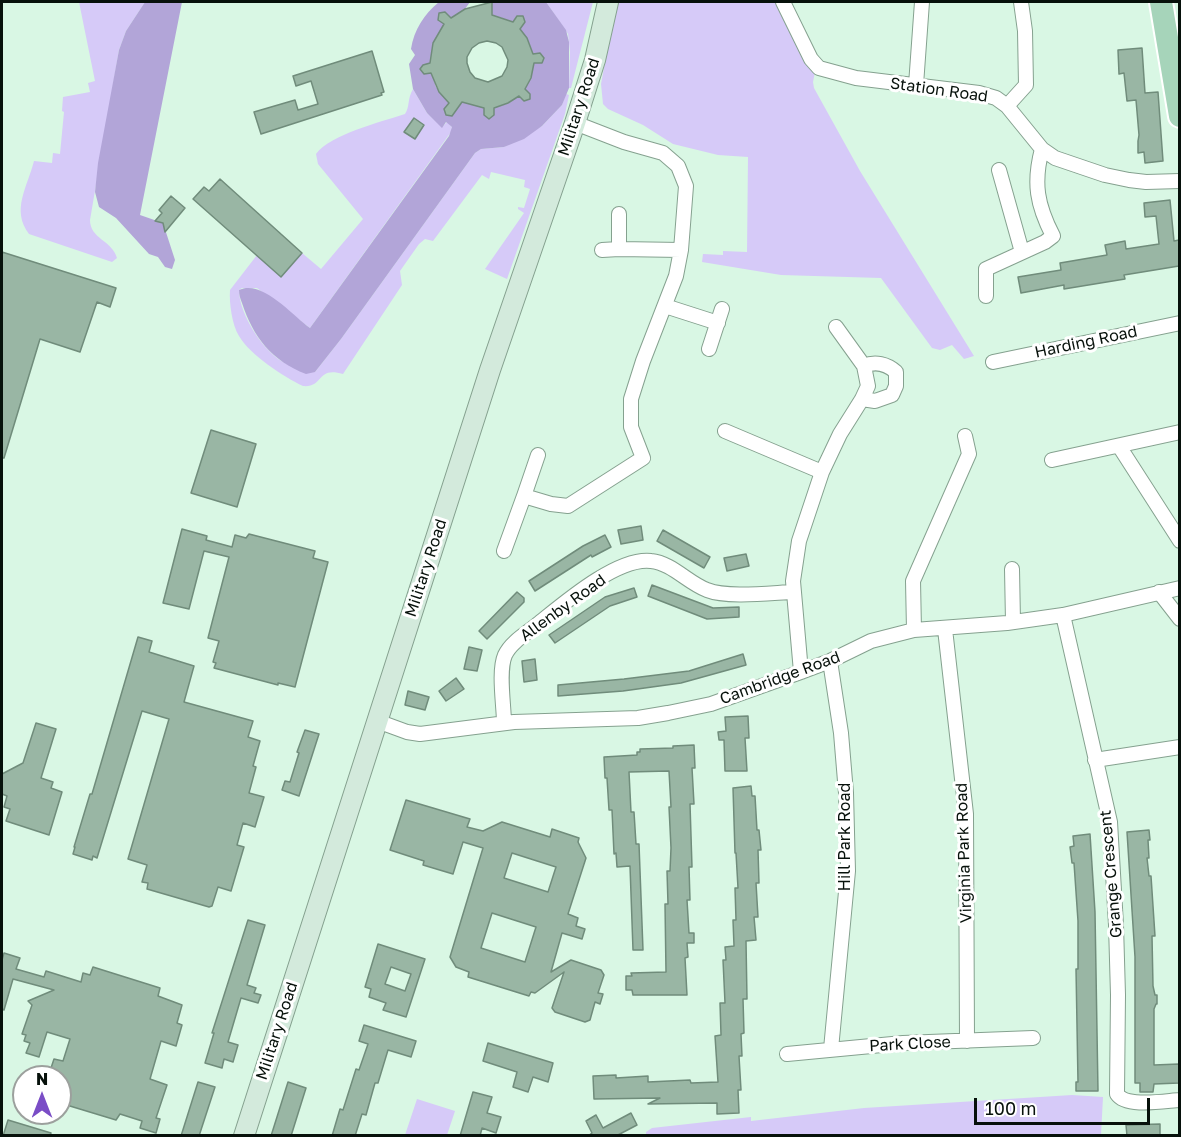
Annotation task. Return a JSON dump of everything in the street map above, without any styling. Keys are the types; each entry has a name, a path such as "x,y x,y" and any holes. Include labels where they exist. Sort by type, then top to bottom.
{"main road":[{"path":"1161,2 1175,59 1179,116"}],"street":[{"name":"Military Road","path":"244,1136 490,370 575,123 595,60 608,2"},
{"name":"Station Road","path":"783,2 811,58 819,68 856,78 980,93 996,98 1007,106 1042,148 1055,158 1105,175 1146,182 1179,181"},
{"path":"916,85 921,2"},
{"path":"1007,106 1026,85 1025,31 1021,2"},
{"path":"524,496 551,504 568,506 646,463 631,427 631,399 676,276 681,250 686,186 682,172 674,161 663,153 624,142 575,123"},
{"path":"986,296 986,269 1053,236 1042,214 1038,192 1038,166 1042,148"},
{"path":"999,170 1023,252"},
{"path":"619,214 619,249"},
{"path":"603,250 681,250"},
{"path":"665,306 718,323"},
{"path":"709,350 723,309"},
{"name":"Harding Road","path":"993,362 1179,323"},
{"path":"801,672 793,592 793,573 799,541 822,472 840,434 862,399 868,381 864,366 836,327"},
{"path":"862,399 875,400 892,395 897,380 896,372 889,367 877,364 864,366"},
{"path":"725,431 822,472"},
{"path":"1052,460 1179,432"},
{"path":"914,630 913,581 975,454 965,436"},
{"path":"1119,446 1179,541"},
{"path":"504,551 538,455"},
{"name":"Allenby Road","path":"504,723 502,664 509,649 572,597 625,565 641,561 660,563 703,588 721,594 793,592"},
{"path":"1012,569 1013,622"},
{"name":"Cambridge Road","path":"377,721 418,734 504,723 638,718 711,704 830,661 871,641 914,630 945,629 1063,615 1179,588"},
{"path":"1159,592 1179,619"},
{"name":"Grange Crescent","path":"1063,615 1111,836 1118,995 1117,1092 1123,1101 1179,1100"},
{"name":"Virginia Park Road","path":"945,629 966,814 967,1041"},
{"name":"Hill Park Road","path":"830,661 841,733 848,871 831,1049"},
{"path":"1095,760 1179,747"},
{"name":"Park Close","path":"787,1054 903,1043 1033,1038"}],"shaded area":[{"path":"79,2 145,2 126,31 119,50 90,220 97,236 114,252 117,258 112,262 29,234 21,216 22,199 34,161 52,163 53,153 60,154 63,97 90,92 88,83 95,81"},
{"path":"145,2 182,2 140,215 163,223 175,260 172,269 165,267 158,257 149,254 116,218 99,207 95,192 98,163 119,50 126,31"},
{"path":"439,2 470,2 465,9 451,18 445,12 439,13 438,20 444,24 433,43 431,63 423,65 420,69 424,74 432,73 436,87 449,103 444,109 446,115 452,116 463,101 484,108 484,115 493,115 494,108 509,103 518,96 524,101 530,99 530,94 525,89 531,78 534,63 542,63 544,58 540,53 533,54 527,38 520,29 525,22 523,17 517,16 512,23 492,16 492,2 546,2 566,30 569,42 569,88 562,105 542,126 524,139 504,147 481,149 475,153 341,339 315,372 306,374 283,362 265,346 252,327 239,290 257,289 267,294 310,328 449,136 452,127 446,122 442,128 427,113 413,89 409,64 415,55 411,49 417,29 424,17"},
{"path":"546,2 593,2 571,88 569,88 568,34"},
{"path":"616,2 775,2 815,72 814,88 860,171 974,356 964,359 952,345 940,350 932,348 881,278 781,275 702,262 703,254 723,255 723,251 747,252 748,157 718,155 673,144 643,125 608,109 603,104 601,84"},
{"path":"413,89 427,113 442,127 447,122 452,127 451,132 310,328 257,288 239,290 243,310 254,332 270,352 287,364 315,372 475,153 481,149 504,147 542,126 562,105 566,94 569,95 565,114 507,279 485,269 524,213 518,207 524,208 530,189 524,187 525,180 491,172 489,179 482,175 433,241 425,239 419,244 400,271 402,285 343,374 328,373 314,384 303,386 268,365 244,343 233,320 230,290 257,255 281,276 302,253 321,269 363,219 318,164 316,154 333,140 344,135 405,114"},
{"path":"1072,1095 1103,1097 1101,1135 646,1135 646,1132 652,1128 751,1117 751,1121 864,1108"},
{"path":"417,1099 455,1111 447,1135 405,1135"}],"building":[{"path":"492,2 492,15 513,22 517,16 523,16 525,22 520,29 527,38 533,54 540,53 544,58 542,63 534,63 531,78 525,89 530,94 530,99 524,101 519,96 494,108 494,115 489,119 484,115 484,108 462,102 452,116 446,115 444,109 449,103 439,92 431,73 424,74 420,69 423,65 430,63 433,43 444,24 438,20 439,13 445,12 451,18 465,9","holes":["487,41 502,47 508,60 502,76 488,82 475,78 467,63 467,57 472,48"]},
{"path":"1142,48 1145,93 1158,92 1163,161 1145,163 1144,152 1138,153 1136,100 1127,101 1124,73 1119,74 1118,50"},
{"path":"372,51 384,92 381,93 382,95 261,134 254,112 295,100 298,110 318,104 311,81 296,86 293,76"},
{"path":"414,118 424,125 415,139 404,132"},
{"path":"220,179 302,253 281,277 193,199 204,187 209,191"},
{"path":"171,196 185,208 165,232 163,223 155,221 162,213 159,210"},
{"path":"1170,200 1174,241 1179,240 1179,266 1124,275 1125,279 1064,289 1064,285 1021,293 1018,277 1061,270 1060,263 1107,255 1105,245 1125,241 1126,249 1159,244 1156,216 1145,217 1144,203"},
{"path":"2,252 116,288 110,307 97,302 80,352 40,339 4,458 2,458"},
{"path":"211,430 256,444 237,507 191,493"},
{"path":"641,526 643,540 621,544 618,530"},
{"path":"182,529 207,536 206,540 232,547 235,535 246,538 249,534 315,551 313,558 328,562 295,687 278,683 278,685 214,668 216,663 213,662 219,641 208,638 229,557 204,551 189,609 163,603"},
{"path":"663,530 710,557 704,568 657,541"},
{"path":"605,535 611,547 592,557 591,555 535,591 529,581 583,546"},
{"path":"746,554 749,566 727,571 724,558"},
{"path":"652,585 713,608 739,607 739,617 707,619 648,596"},
{"path":"634,588 637,597 610,606 555,643 549,635 605,597"},
{"path":"517,592 524,598 524,602 487,639 479,631"},
{"path":"138,637 152,641 149,652 194,666 184,702 253,721 248,737 260,741 249,793 264,797 255,827 243,823 237,845 244,847 231,891 218,887 212,906 209,907 147,889 148,883 142,882 147,865 128,859 169,719 142,711 97,858 93,856 92,860 73,854"},
{"path":"469,647 482,650 477,671 464,669"},
{"path":"743,654 746,665 681,683 623,691 558,696 558,685 689,671"},
{"path":"535,659 537,680 524,682 522,661"},
{"path":"456,678 464,689 446,701 439,691"},
{"path":"408,691 429,697 425,710 405,705"},
{"path":"748,716 749,738 745,738 747,771 725,771 724,740 719,740 718,732 726,731 725,717"},
{"path":"36,723 56,729 41,778 53,782 51,788 62,792 49,835 6,821 10,809 4,807 7,796 2,794 2,774 23,763"},
{"path":"305,730 319,734 299,796 282,790 285,781 290,782"},
{"path":"694,745 695,768 692,768 694,804 690,804 692,867 689,867 690,900 687,900 689,933 694,933 694,943 687,943 688,957 685,958 687,995 633,995 632,990 626,990 626,976 632,976 631,973 666,972 665,904 668,904 667,871 670,871 671,848 669,771 629,772 631,812 634,812 636,844 639,844 643,950 633,950 630,866 617,867 604,757 637,755 640,749"},
{"path":"751,786 752,796 755,796 761,850 758,850 759,883 756,883 758,917 754,917 756,940 746,941 747,999 743,999 744,1033 741,1034 742,1056 739,1056 741,1090 738,1090 739,1113 717,1114 717,1103 648,1104 660,1098 594,1099 593,1076 616,1075 616,1078 648,1076 648,1082 690,1080 691,1083 718,1082 715,1036 721,1035 720,1003 725,1003 723,960 726,960 725,947 734,946 735,888 738,888 733,788"},
{"path":"406,800 470,819 467,827 483,831 502,822 550,837 552,829 579,838 578,842 586,858 568,914 578,918 576,926 585,929 582,939 562,933 551,972 571,960 601,970 604,975 598,993 603,994 600,1004 595,1002 590,1020 585,1022 555,1012 552,1008 564,972 535,993 531,992 529,996 468,977 469,972 456,967 450,957 483,848 463,842 453,874 423,865 424,861 390,850","holes":["512,853 556,867 548,892 504,878","492,913 536,927 525,962 481,948"]},
{"path":"1149,830 1149,858 1147,858 1149,876 1151,876 1155,936 1152,936 1153,986 1155,995 1157,995 1157,1004 1154,1009 1154,1065 1179,1064 1179,1083 1154,1084 1153,1092 1140,1092 1140,1083 1135,1083 1135,957 1127,832"},
{"path":"1090,834 1095,912 1098,1091 1076,1091 1076,1082 1078,1082 1076,969 1078,969 1078,921 1074,863 1072,863 1070,847 1074,846 1073,836"},
{"path":"248,920 265,925 247,985 256,988 254,993 261,995 258,1003 241,998 228,1042 238,1045 233,1062 224,1059 222,1068 205,1063 214,1033 212,1033"},
{"path":"378,944 425,959 406,1017 383,1010 386,1003 369,997 371,989 365,987","holes":["391,967 411,974 405,991 385,984"]},
{"path":"4,953 20,958 16,969 44,977 46,971 81,982 83,973 90,975 93,967 160,988 158,996 182,1005 177,1023 182,1025 176,1046 161,1041 150,1079 167,1085 156,1118 160,1119 156,1133 140,1128 142,1121 120,1114 116,1120 72,1107 72,1065 52,1065 54,1059 63,1061 70,1039 47,1032 39,1057 26,1053 30,1043 24,1041 26,1035 22,1034 32,1005 28,1001 54,990 13,979 4,1010 2,1009"},
{"path":"364,1025 416,1041 411,1057 388,1050 366,1115 362,1114 355,1136 332,1136 340,1109 343,1110 356,1069 359,1070 368,1044 359,1041"},
{"path":"488,1043 553,1063 548,1082 533,1077 528,1092 513,1087 517,1072 483,1061"},
{"path":"198,1082 215,1087 199,1136 181,1136"},
{"path":"288,1082 306,1088 291,1136 271,1136"},
{"path":"473,1092 492,1097 487,1113 501,1117 496,1133 482,1128 480,1136 460,1136"},
{"path":"631,1113 637,1125 616,1136 588,1136 592,1133 586,1121 596,1115 603,1128"},
{"path":"8,1120 12,1121 12,1125 25,1125 51,1133 50,1136 3,1136"},
{"path":"1160,1124 1160,1136 1127,1136 1126,1125"}]}
